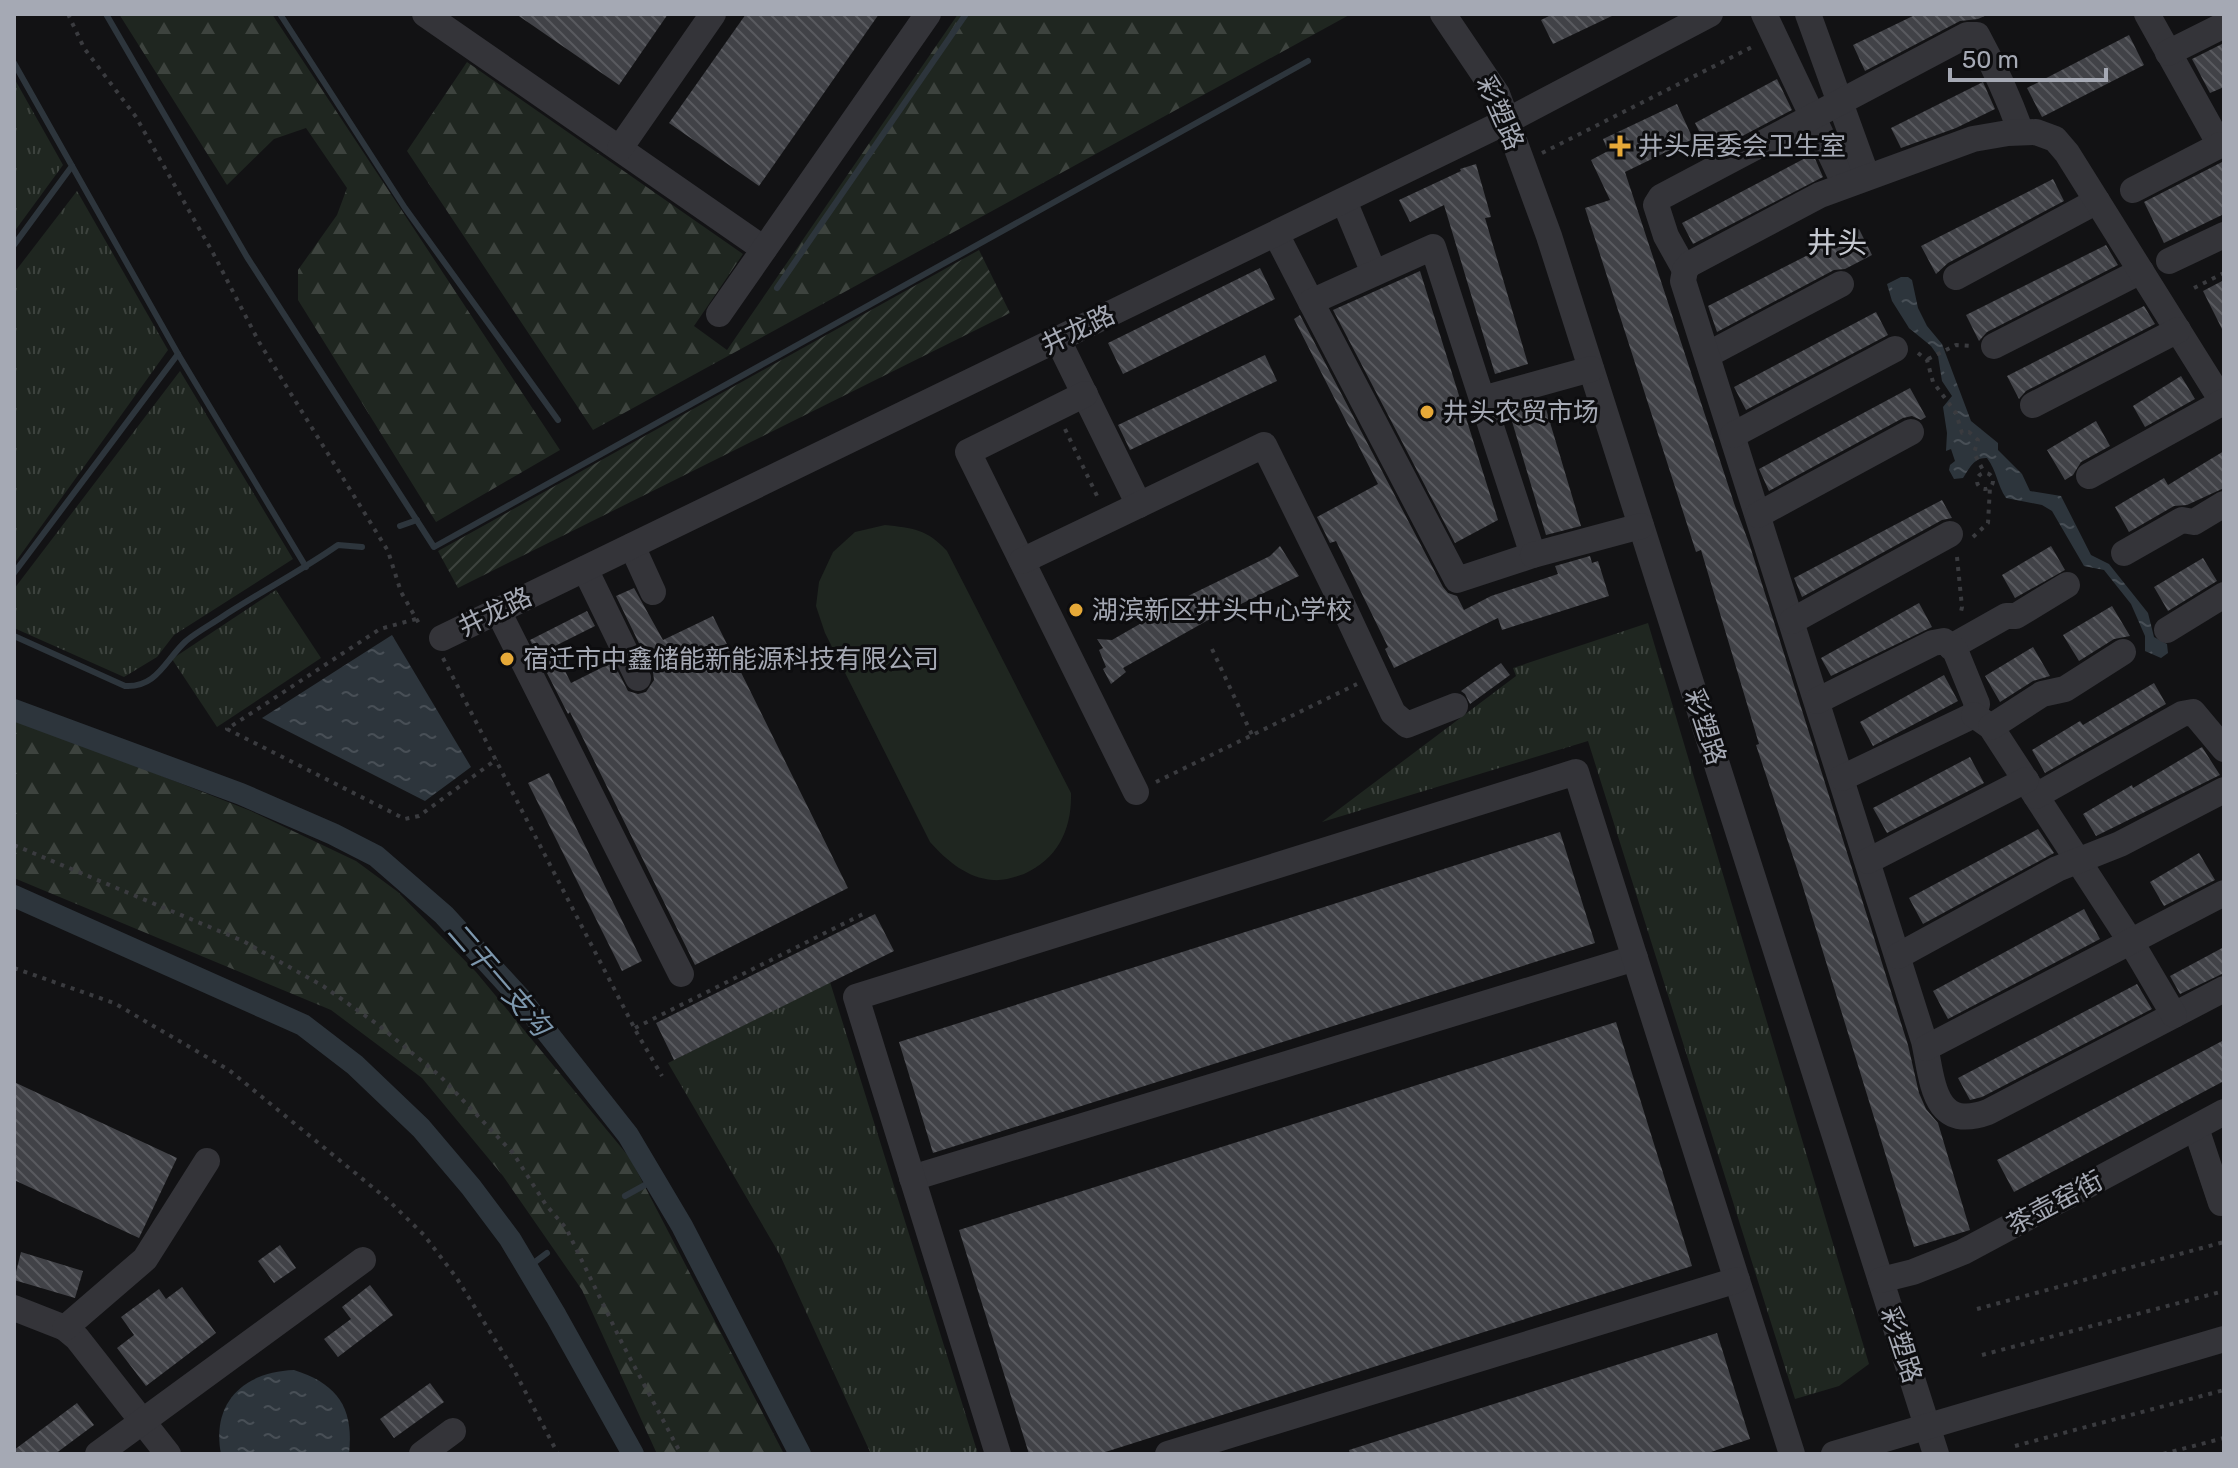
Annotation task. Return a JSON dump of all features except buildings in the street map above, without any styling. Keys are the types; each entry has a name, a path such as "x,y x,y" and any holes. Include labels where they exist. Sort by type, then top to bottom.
{"street":[{"path":"425,14 463,24 620,148 764,249"},
{"path":"620,148 713,14"},
{"path":"719,314 928,14"},
{"name":"彩塑路","path":"1443,14 1497,94 1549,236 1936,1454"},
{"name":"井龙路","path":"438,640 1507,121 1710,14"},
{"path":"1808,14 1840,101 1856,181"},
{"path":"2133,190 2222,144 2147,14"},
{"path":"1769,25 1812,116 1856,181"},
{"path":"2168,53 2224,25"},
{"path":"1685,270 1666,236 1656,205 1661,197 1967,35 1977,35 2009,99 2021,132"},
{"path":"2089,476 2223,403 2067,153 2055,139 2036,132 1973,139 1856,181 1794,208 1690,264 1685,270 1683,281 1898,956 1926,1048 1930,1073 1944,1109 1957,1117 1970,1118 1988,1112 2224,989"},
{"path":"1344,201 1374,273"},
{"path":"1956,277 2097,201"},
{"path":"1276,234 1457,580 1533,555 1641,526"},
{"path":"2169,261 2224,235"},
{"path":"1311,302 1433,247 1533,555"},
{"path":"1994,346 2141,271"},
{"path":"1707,355 1841,284"},
{"path":"2033,405 2178,330"},
{"path":"1058,340 1139,505"},
{"path":"1733,435 1895,349"},
{"path":"1482,399 1591,369"},
{"path":"1085,394 968,452 1136,792"},
{"path":"1758,515 1911,432"},
{"path":"1022,561 1264,445 1393,713 1407,725 1455,706"},
{"path":"2124,553 2182,520 2194,522 2224,504"},
{"path":"1792,621 1959,540"},
{"path":"632,546 653,592"},
{"path":"585,569 638,678"},
{"path":"1817,701 1933,643 1948,644 2006,616 2016,616 2067,585"},
{"path":"2167,630 2224,595"},
{"path":"498,611 681,974"},
{"path":"1948,644 1955,650 1983,721 2078,860 2174,1015"},
{"path":"1842,778 2042,694 2065,689 2123,652"},
{"path":"1868,861 2031,788 2182,714 2193,712 2224,749"},
{"path":"998,1454 856,997 1576,772 1792,1454"},
{"path":"1898,956 2057,869 2120,844 2224,790"},
{"path":"1926,1048 2224,893"},
{"path":"912,1178 1635,958"},
{"name":"茶壶窑街","path":"1881,1280 1913,1272 1963,1252 2224,1112"},
{"path":"2196,1128 2223,1206"},
{"path":"65,1328 145,1259 207,1161"},
{"path":"98,1454 363,1260"},
{"path":"1168,1454 1737,1280"},
{"path":"14,1308 65,1328 77,1338 168,1454"},
{"path":"1834,1454 2224,1339"},
{"path":"422,1454 453,1431"}],"path":[{"path":"68,14 84,48 136,117 259,342 388,551 401,592 416,619 438,640 662,1076"},
{"path":"1522,163 1769,25"},
{"path":"2194,288 2224,273"},
{"path":"1895,349 1906,347 1929,358"},
{"path":"1929,358 1949,348"},
{"path":"1929,358 1933,382 1956,413 1962,433 1969,432 1978,440 1974,453 1984,472 1993,478 1988,523 1978,535 1959,540 1962,607 1958,625 1948,644"},
{"path":"1055,409 1109,519"},
{"path":"1984,472 1978,476 1977,485 1984,489 1990,487"},
{"path":"416,619 380,629 227,729 405,819 419,816 497,759"},
{"path":"1212,649 1252,735"},
{"path":"1136,792 1375,675"},
{"path":"14,845 243,941 323,986 377,1024 440,1076 513,1153 546,1205 566,1228 681,1454"},
{"path":"635,1028 863,914"},
{"path":"14,968 114,1003 229,1070 387,1199 424,1235 456,1277 515,1372 558,1454"},
{"path":"1977,1309 2224,1242"},
{"path":"1982,1355 2224,1291"},
{"path":"2015,1446 2224,1390"},
{"path":"2163,1454 2224,1438"}],"green space":[{"path":"119,14 272,14 560,450 436,522 298,300 298,270 337,215 347,188 306,128 274,139 227,185"},
{"path":"958,14 1351,14 593,430 407,151 467,62 743,254 694,326 727,350"},
{"path":"14,78 63,165 14,232"},
{"path":"77,191 168,350 14,564 14,273"},
{"path":"979,250 1010,313 458,588 438,551"},
{"path":"180,371 293,559 174,635 157,657 124,677 14,628 14,589"},
{"path":"885,525 919,531 933,538 947,551 1071,793 1069,819 1061,841 1046,860 1024,874 997,880 975,876 951,862 930,842 825,633 816,606 819,582 833,552 855,532"},
{"path":"276,590 321,658 217,727 172,659"},
{"path":"1648,623 1869,1364 1839,1386 1795,1399 1588,741 1322,822 1516,676 1513,668"},
{"path":"14,718 251,811 356,861 398,892 476,972 630,1158 784,1454 657,1454 582,1290 503,1176 422,1078 331,1010 14,878"},
{"path":"830,982 978,1454 871,1454 780,1255 668,1063"}],"water":[{"path":"1901,277 1912,280 1918,308 1927,326 1942,344 1971,421 1998,443 1998,450 2022,474 2030,491 2061,496 2091,555 2109,564 2148,613 2154,637 2167,644 2168,653 2161,658 2145,651 2145,636 2131,604 2104,570 2084,566 2052,511 2042,505 2006,498 1987,458 1975,462 1963,478 1954,479 1949,470 1955,461 1951,449 1946,451 1943,407 1952,396 1942,381 1938,356 1909,328 1892,301 1887,284"},
{"path":"392,635 471,767 425,801 262,718"},
{"path":"294,1370 322,1383 340,1400 349,1423 349,1454 221,1454 221,1419 235,1393 260,1377"}],"waterway":[{"path":"106,14 247,257 434,547 1308,61"},
{"path":"280,14 405,208 558,420"},
{"path":"777,288 966,14"},
{"path":"14,63 72,166 14,245"},
{"path":"72,166 178,354 306,567"},
{"path":"14,573 178,354"},
{"path":"400,526 417,520"},
{"path":"14,636 125,686 136,685 153,678 186,641 338,545 362,547"},
{"name":"二干一支沟","path":"14,710 241,794 333,834 376,856 444,915 520,998 628,1135 682,1226 800,1454"},
{"path":"14,896 303,1025 355,1065 421,1128 510,1239 633,1454"},
{"path":"625,1196 654,1180"},
{"path":"527,1268 547,1253"}],"place":[{"name":"井头居委会卫生室","path":"1620,146"},
{"name":"井头农贸市场","path":"1427,412"},
{"name":"湖滨新区井头中心学校","path":"1076,610"},
{"name":"宿迁市中鑫储能新能源科技有限公司","path":"507,659"}],"district":[{"name":"井头","path":"1837,243"}]}
